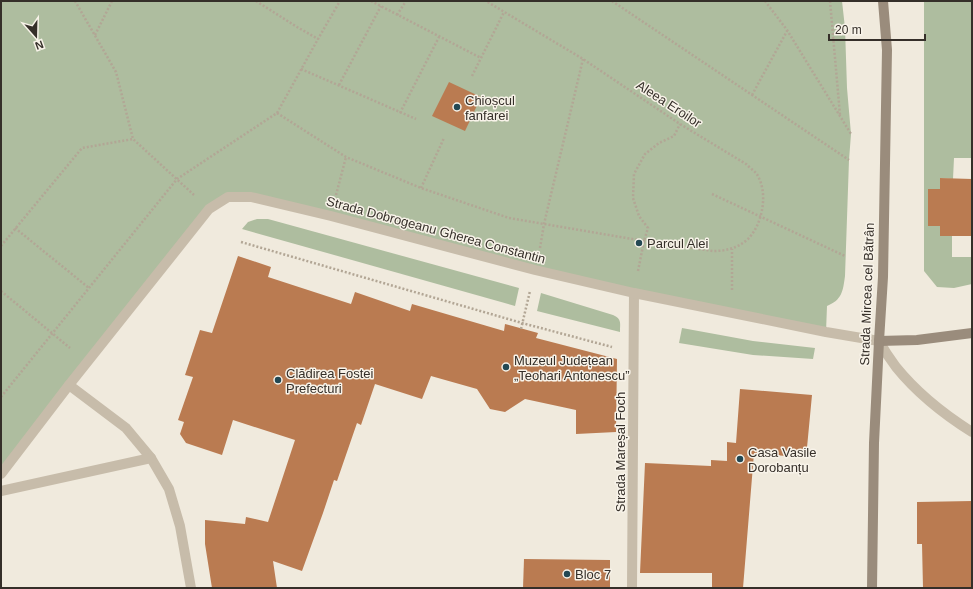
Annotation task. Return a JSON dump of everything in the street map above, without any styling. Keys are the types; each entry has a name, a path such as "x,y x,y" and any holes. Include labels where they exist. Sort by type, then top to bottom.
{"main road":[{"name":"Strada Mircea cel Bătrân","path":"872,588 874,443 883,277 887,50 883,1"},
{"path":"879,341 917,340 972,333"}],"street":[{"name":"Strada Dobrogeanu Gherea Constantin","path":"1,474 69,385 209,209 228,198 251,197 331,216 535,270 634,293 826,332 879,341"},
{"name":"Strada Mareșal Foch","path":"632,588 634,293"},
{"path":"879,341 896,367 907,379 938,408 972,432"},
{"path":"69,385 126,428 151,458 169,489 180,526 191,588"},
{"path":"1,491 151,458"}],"path":[{"path":"75,1 116,72 133,139 209,209"},
{"path":"95,35 112,1"},
{"path":"256,1 297,28 318,39"},
{"path":"1,397 177,179 277,113 340,1"},
{"path":"371,1 481,58"},
{"path":"397,15 406,1"},
{"name":"Aleea Eroilor","path":"486,1 583,59 680,124 746,164 756,172 764,194 760,217"},
{"path":"612,1 849,160"},
{"path":"765,1 787,30 851,134"},
{"path":"830,1 840,115"},
{"path":"338,85 381,6"},
{"path":"472,76 504,12"},
{"path":"752,95 787,30"},
{"path":"400,113 439,37"},
{"path":"539,251 583,59"},
{"path":"301,69 416,119"},
{"path":"277,113 346,157 421,188 508,218 644,241 723,251 732,249 747,240 754,231 760,217"},
{"path":"634,293 648,228 639,216 633,198 634,174 645,154 659,143 674,136 680,124"},
{"path":"421,188 444,138"},
{"path":"2,244 82,148 133,139"},
{"path":"331,216 346,157"},
{"path":"712,194 845,256"},
{"path":"15,228 89,288"},
{"path":"241,242 522,323 620,350 634,352"},
{"path":"732,249 732,293"},
{"path":"521,329 530,290"},
{"path":"1,291 87,363"}],"green space":[{"name":"Parcul Alei","path":"1,1 842,1 851,134 845,276 841,294 836,301 827,306 826,332 634,293 331,216 228,197 209,209 1,474"},
{"path":"924,1 972,1 972,158 954,158 953,179 940,178 940,189 928,189 928,226 940,226 940,236 952,236 952,257 972,257 972,284 954,288 937,287 924,271"},
{"path":"257,219 268,219 519,288 515,306 242,229 248,222"},
{"path":"541,293 613,315 619,320 620,332 537,311"},
{"path":"682,328 753,341 815,348 813,359 753,355 679,343"}],"building":[{"name":"Chioșcul fanfarei","path":"449,82 481,97 465,131 432,116"},
{"path":"940,178 972,179 972,236 940,236 940,226 928,226 928,189 940,189"},
{"path":"238,256 271,267 268,277 351,304 355,292 410,311 412,304 504,331 505,324 538,333 536,338 617,359 616,432 576,434 576,410 525,399 505,412 490,409 477,389 431,376 422,399 375,384 361,425 357,423 337,481 334,480 302,571 273,561 277,588 212,588 205,544 205,520 245,524 246,517 268,522 295,440 233,420 222,455 186,443 180,434 184,422 178,420 193,377 185,375 200,330 212,333"},
{"name":"Casa Vasile Dorobanțu","path":"740,389 812,395 806,458 754,453 743,588 712,588 712,573 640,573 645,463 711,466 711,460 727,461 727,442 736,443"},
{"path":"972,501 972,588 923,588 922,544 917,544 917,502"},
{"name":"Bloc 7","path":"524,559 610,560 610,588 523,588"}],"place":[{"name":"Chioșcul fanfarei","path":"457,107"},
{"name":"Parcul Alei","path":"639,243"},
{"name":"Muzeul Județean „Teohari Antonescu”","path":"506,367"},
{"name":"Clădirea Fostei Prefecturi","path":"278,380"},
{"name":"Casa Vasile Dorobanțu","path":"740,459"},
{"name":"Bloc 7","path":"567,574"}]}
